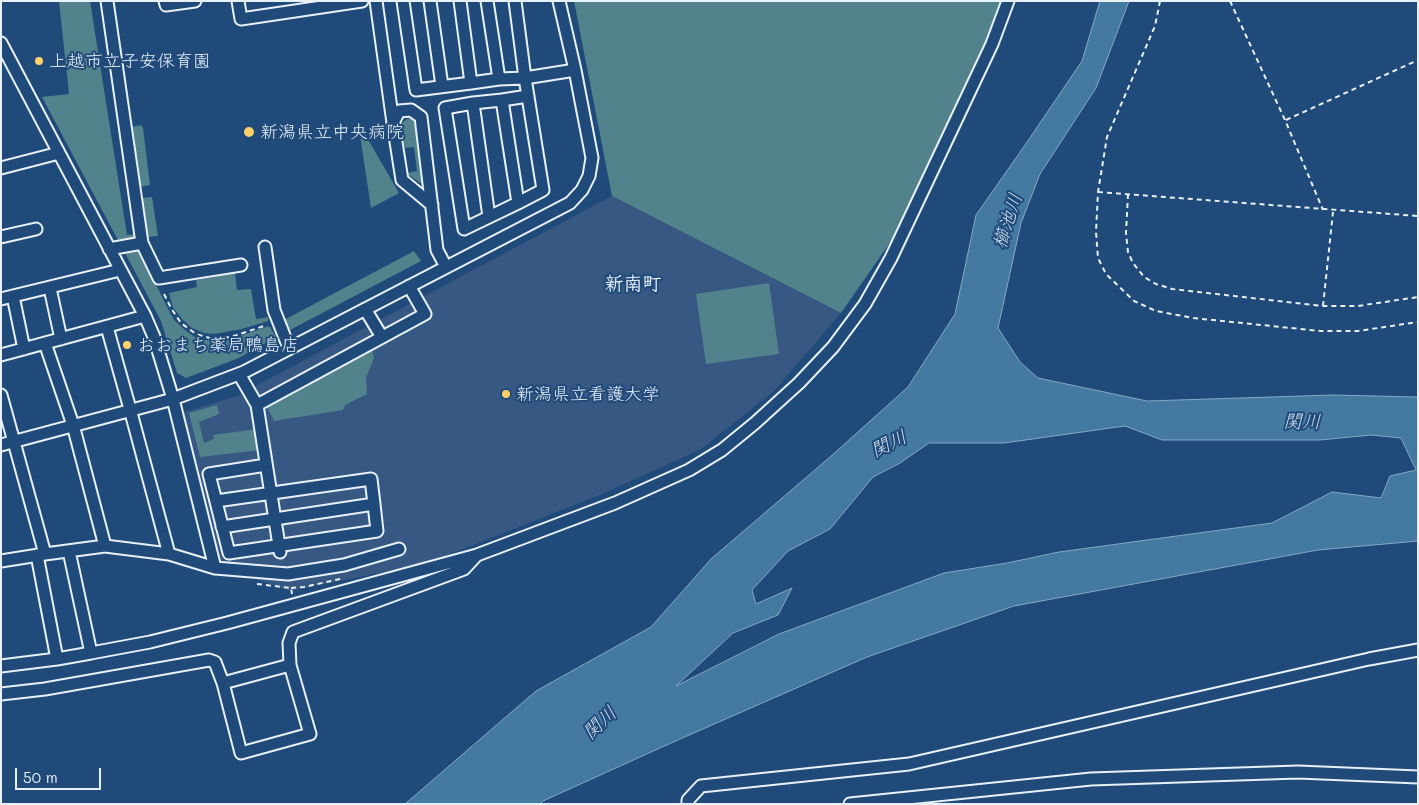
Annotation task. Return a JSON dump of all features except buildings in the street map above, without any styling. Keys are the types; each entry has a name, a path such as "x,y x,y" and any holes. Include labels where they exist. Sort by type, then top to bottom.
{"street":[{"path":"107,1 142,243 159,278 241,265"},
{"path":"165,1 166,6 195,1"},
{"path":"238,1 241,19 362,1"},
{"path":"376,1 402,180 432,206"},
{"path":"403,1 416,90 499,79 525,78 575,70"},
{"path":"430,1 442,86"},
{"path":"460,1 471,83"},
{"path":"487,1 499,79"},
{"path":"514,1 542,190 464,229 445,108 528,96"},
{"path":"1,445 173,399 239,374 570,203 582,190 589,176 592,158 559,1"},
{"path":"1,666 150,642 294,606 476,555 615,503 689,470 729,444 799,383 833,347 865,304 891,258 992,44 1008,1"},
{"path":"1,42 145,316 154,338 173,399 215,568"},
{"path":"1,68 14,66"},
{"path":"502,100 518,203"},
{"path":"473,103 489,217"},
{"path":"393,123 399,111 411,110 421,117 438,250 446,267"},
{"path":"1,168 59,153"},
{"path":"1,237 36,229"},
{"path":"109,249 142,243"},
{"path":"265,247 274,310 289,348"},
{"path":"24,349 7,297 120,270"},
{"path":"257,405 425,314 409,286"},
{"path":"50,288 61,339"},
{"path":"365,309 382,337"},
{"path":"1,355 145,316"},
{"path":"107,327 169,554"},
{"path":"45,343 72,425 105,546"},
{"path":"239,374 257,405 280,549"},
{"path":"1,395 41,554 57,658"},
{"path":"216,501 371,479 378,531 280,549 229,553 209,474 266,465"},
{"path":"222,527 374,504"},
{"path":"1,561 105,546 169,554 215,568 288,574 344,565 399,549"},
{"path":"69,551 91,653"},
{"path":"1,694 54,687 209,660 215,662 241,753 310,734 290,665 289,643 293,632 464,569 476,555"},
{"path":"688,804 688,800 701,786 908,764 1418,650"},
{"path":"222,683 290,665"},
{"path":"850,804 1091,779 1298,772 1418,777"}],"path":[{"path":"1160,1 1155,26 1107,137 1098,192 1096,232 1098,258 1106,274 1134,301 1156,311 1193,318 1320,331 1358,331 1418,322"},
{"path":"1230,1 1285,120 1323,210"},
{"path":"1285,120 1418,60"},
{"path":"1098,192 1418,216"},
{"path":"1128,194 1126,233 1128,252 1133,263 1144,277 1172,290 1323,306 1358,306 1418,297"},
{"path":"1323,306 1334,211"},
{"path":"164,294 170,308 181,323 196,334 213,338 242,334 278,320"},
{"path":"255,583 291,588 294,606"}],"shaded area":[{"name":"新潟県立看護大学","path":"612,196 841,313 773,392 701,449 602,494 428,563 291,591 218,566 184,412 237,396"}],"green space":[{"path":"59,1 90,1 127,235 135,234 135,238 119,242 42,97 69,94"},
{"path":"574,1 1001,1 993,27 894,237 841,313 612,196"},
{"path":"407,119 417,121 426,187 408,173 417,171 414,147 405,148 401,128 402,123"},
{"path":"358,122 399,193 371,208"},
{"path":"141,125 143,128 150,185 140,187 132,127"},
{"path":"152,197 158,236 148,237 142,198"},
{"path":"134,249 143,257 174,320 196,338 226,341 269,326 276,337 239,358 186,378 177,373 161,321 124,251"},
{"path":"414,251 421,261 290,330 284,320"},
{"path":"235,273 237,290 251,289 256,319 268,317 268,321 242,329 214,334 204,333 192,328 173,307 169,293 197,287 196,280"},
{"path":"769,283 779,354 706,364 696,294"},
{"path":"372,349 374,358 366,378 367,394 345,405 343,410 274,421 266,405"},
{"path":"217,405 219,414 199,422 204,443 214,439 213,435 257,429 260,450 200,457 189,413"}],"water":[{"path":"1100,1 1129,1 1096,88 1040,174 1021,223 998,328 1020,362 1038,378 1147,401 1332,395 1418,397 1418,541 1318,550 1014,606 867,657 671,743 540,804 405,804 536,691 651,627 711,559 908,387 955,314 976,215 1082,61","holes":["1125,426 1162,440 1320,440 1371,435 1401,438 1416,470 1390,476 1381,498 1332,492 1272,523 1059,552 944,573 779,634 676,686 733,633 778,615 792,588 756,604 752,590 788,551 830,529 873,477 900,463 929,443 1004,443"]}],"place":[{"name":"上越市立子安保育園","path":"39,61"},
{"name":"新潟県立中央病院","path":"249,132"},
{"name":"おおまち薬局鴨島店","path":"127,345"},
{"name":"新潟県立看護大学","path":"506,394"}],"district":[{"name":"新南町","path":"633,284"}],"water label":[{"name":"櫛池川","path":"1008,221"},
{"name":"関川","path":"1302,422"},
{"name":"関川","path":"889,444"},
{"name":"関川","path":"600,723"}]}
